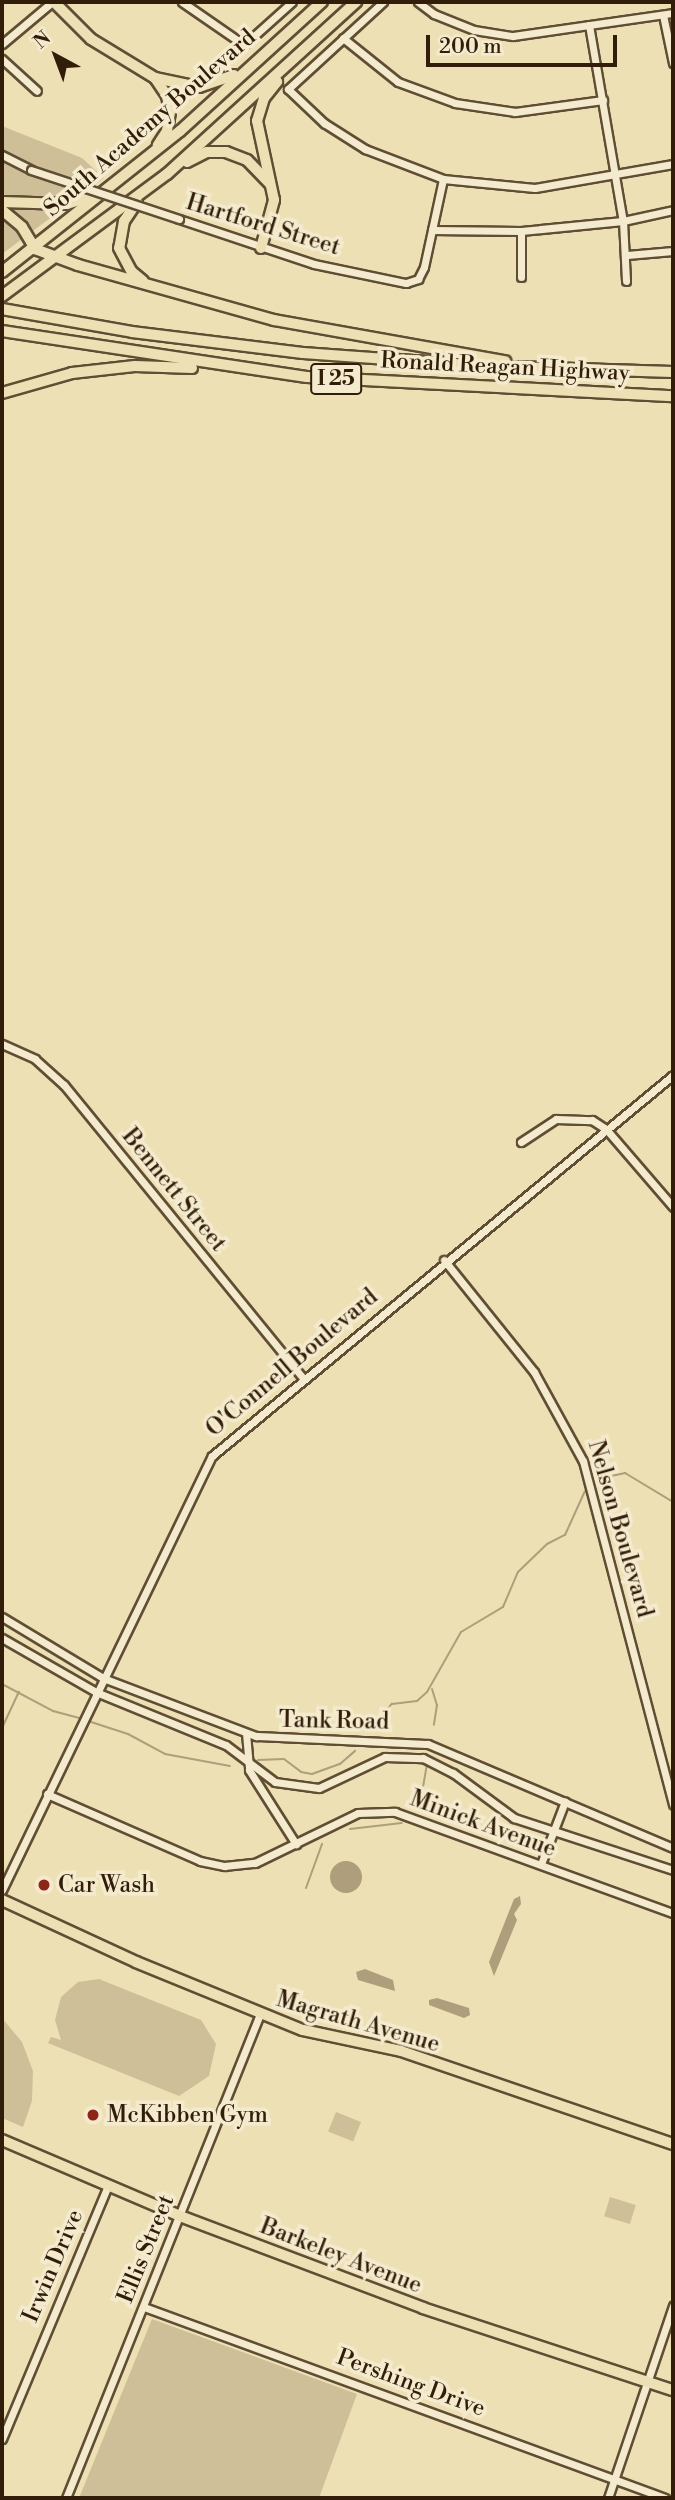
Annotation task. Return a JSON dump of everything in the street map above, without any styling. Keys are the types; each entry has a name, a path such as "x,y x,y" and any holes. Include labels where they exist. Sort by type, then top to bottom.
{"highway":[{"path":"53,2 91,39 155,78 199,87 218,83 259,57"},
{"name":"South Academy Boulevard","path":"2,272 134,170 322,2"},
{"name":"South Academy Boulevard","path":"2,296 141,196 356,2"},
{"path":"261,248 272,217 272,187 259,136 258,110 301,52"},
{"path":"134,170 163,139 170,122 167,96 155,78"},
{"path":"167,174 207,152 226,152 247,160 272,187"},
{"path":"2,202 67,204 114,186"},
{"path":"141,196 124,222 120,248 132,272 148,285"},
{"path":"2,210 22,227 35,249 56,258 274,320 528,366"},
{"path":"21,282 32,266 35,249"},
{"name":"Ronald Reagan Highway","path":"2,309 303,354 673,372"},
{"name":"Ronald Reagan Highway","path":"2,331 261,371 460,388 673,396"},
{"path":"2,393 72,373 135,366 261,371"}],"main road":[{"name":"Magrath Avenue","path":"2,1899 260,2014 334,2039 401,2051 673,2144"},
{"name":"Barkeley Avenue","path":"2,2140 180,2216 423,2308 673,2390"}],"street":[{"path":"2,44 53,2"},
{"path":"182,2 244,45 292,2"},
{"path":"383,2 288,89 324,123 365,149 443,179 535,188 614,176 673,163"},
{"path":"418,2 434,14 474,30 500,34 673,13"},
{"path":"663,15 673,63"},
{"path":"589,25 622,221 626,281"},
{"path":"343,38 398,82 455,103 515,112 603,100"},
{"path":"2,59 37,91"},
{"name":"Hartford Street","path":"2,155 31,170 261,248 406,283 418,279 424,267 443,179"},
{"path":"432,230 521,231 622,221 673,210"},
{"path":"521,231 521,277"},
{"path":"626,255 673,251"},
{"name":"Bennett Street","path":"2,1044 35,1059 64,1085 302,1377"},
{"name":"O'Connell Boulevard","path":"2,1890 205,1465 228,1438 673,1074"},
{"path":"521,1142 546,1123 563,1117 586,1118 606,1129 673,1207"},
{"name":"Nelson Boulevard","path":"444,1260 534,1372 583,1461 673,1804"},
{"name":"Tank Road","path":"2,1617 103,1678 246,1733 275,1740 428,1744 673,1848"},
{"path":"2,1638 96,1692 226,1745 275,1782 319,1788 386,1757 423,1758 453,1773 514,1818 673,1870"},
{"path":"246,1733 247,1761 268,1805 296,1844"},
{"name":"Minick Avenue","path":"47,1794 210,1864 246,1865 296,1844 350,1816 383,1811 406,1815 673,1913"},
{"path":"541,1864 565,1801"},
{"name":"Ellis Street","path":"66,2498 260,2014"},
{"name":"Irwin Drive","path":"2,2439 108,2186"},
{"path":"607,2498 649,2384 673,2306"},
{"name":"Pershing Drive","path":"144,2307 614,2476 664,2498"}],"shaded area":[{"path":"2,126 82,158 104,178 2,254"},
{"path":"346,1861 358,1865 362,1877 358,1889 346,1893 334,1889 330,1877 334,1865"},
{"path":"520,1896 521,1904 514,1914 517,1920 494,1976 489,1962 514,1899"},
{"path":"365,1969 393,1980 395,1991 358,1980 356,1972"},
{"path":"99,1979 201,2020 216,2044 209,2076 179,2096 48,2043 51,2037 61,2040 55,2020 61,1997 78,1982"},
{"path":"437,1998 469,2008 470,2015 464,2018 429,2005 429,2000"},
{"path":"2,2018 22,2042 33,2071 32,2101 23,2127 2,2118"},
{"path":"336,2112 361,2122 353,2142 328,2131"},
{"path":"610,2197 636,2205 630,2224 604,2216"},
{"path":"152,2319 357,2394 319,2498 79,2498"}],"waterway":[{"path":"597,1479 625,1473 673,1502"},
{"path":"369,1730 392,1704 417,1701 427,1692 461,1632 503,1607 518,1572 547,1544 565,1535 585,1491"},
{"path":"2,1684 53,1711 83,1719"},
{"path":"432,1689 437,1705 434,1725"},
{"path":"2,1728 19,1692"},
{"path":"88,1721 128,1734 165,1754 230,1766"},
{"path":"258,1760 284,1759 301,1772 312,1774 340,1764 355,1751"},
{"path":"419,1810 427,1764"},
{"path":"350,1829 402,1823"},
{"path":"306,1888 322,1844"}],"place":[{"name":"Car Wash","path":"44,1885"},
{"name":"McKibben Gym","path":"93,2115"}]}
